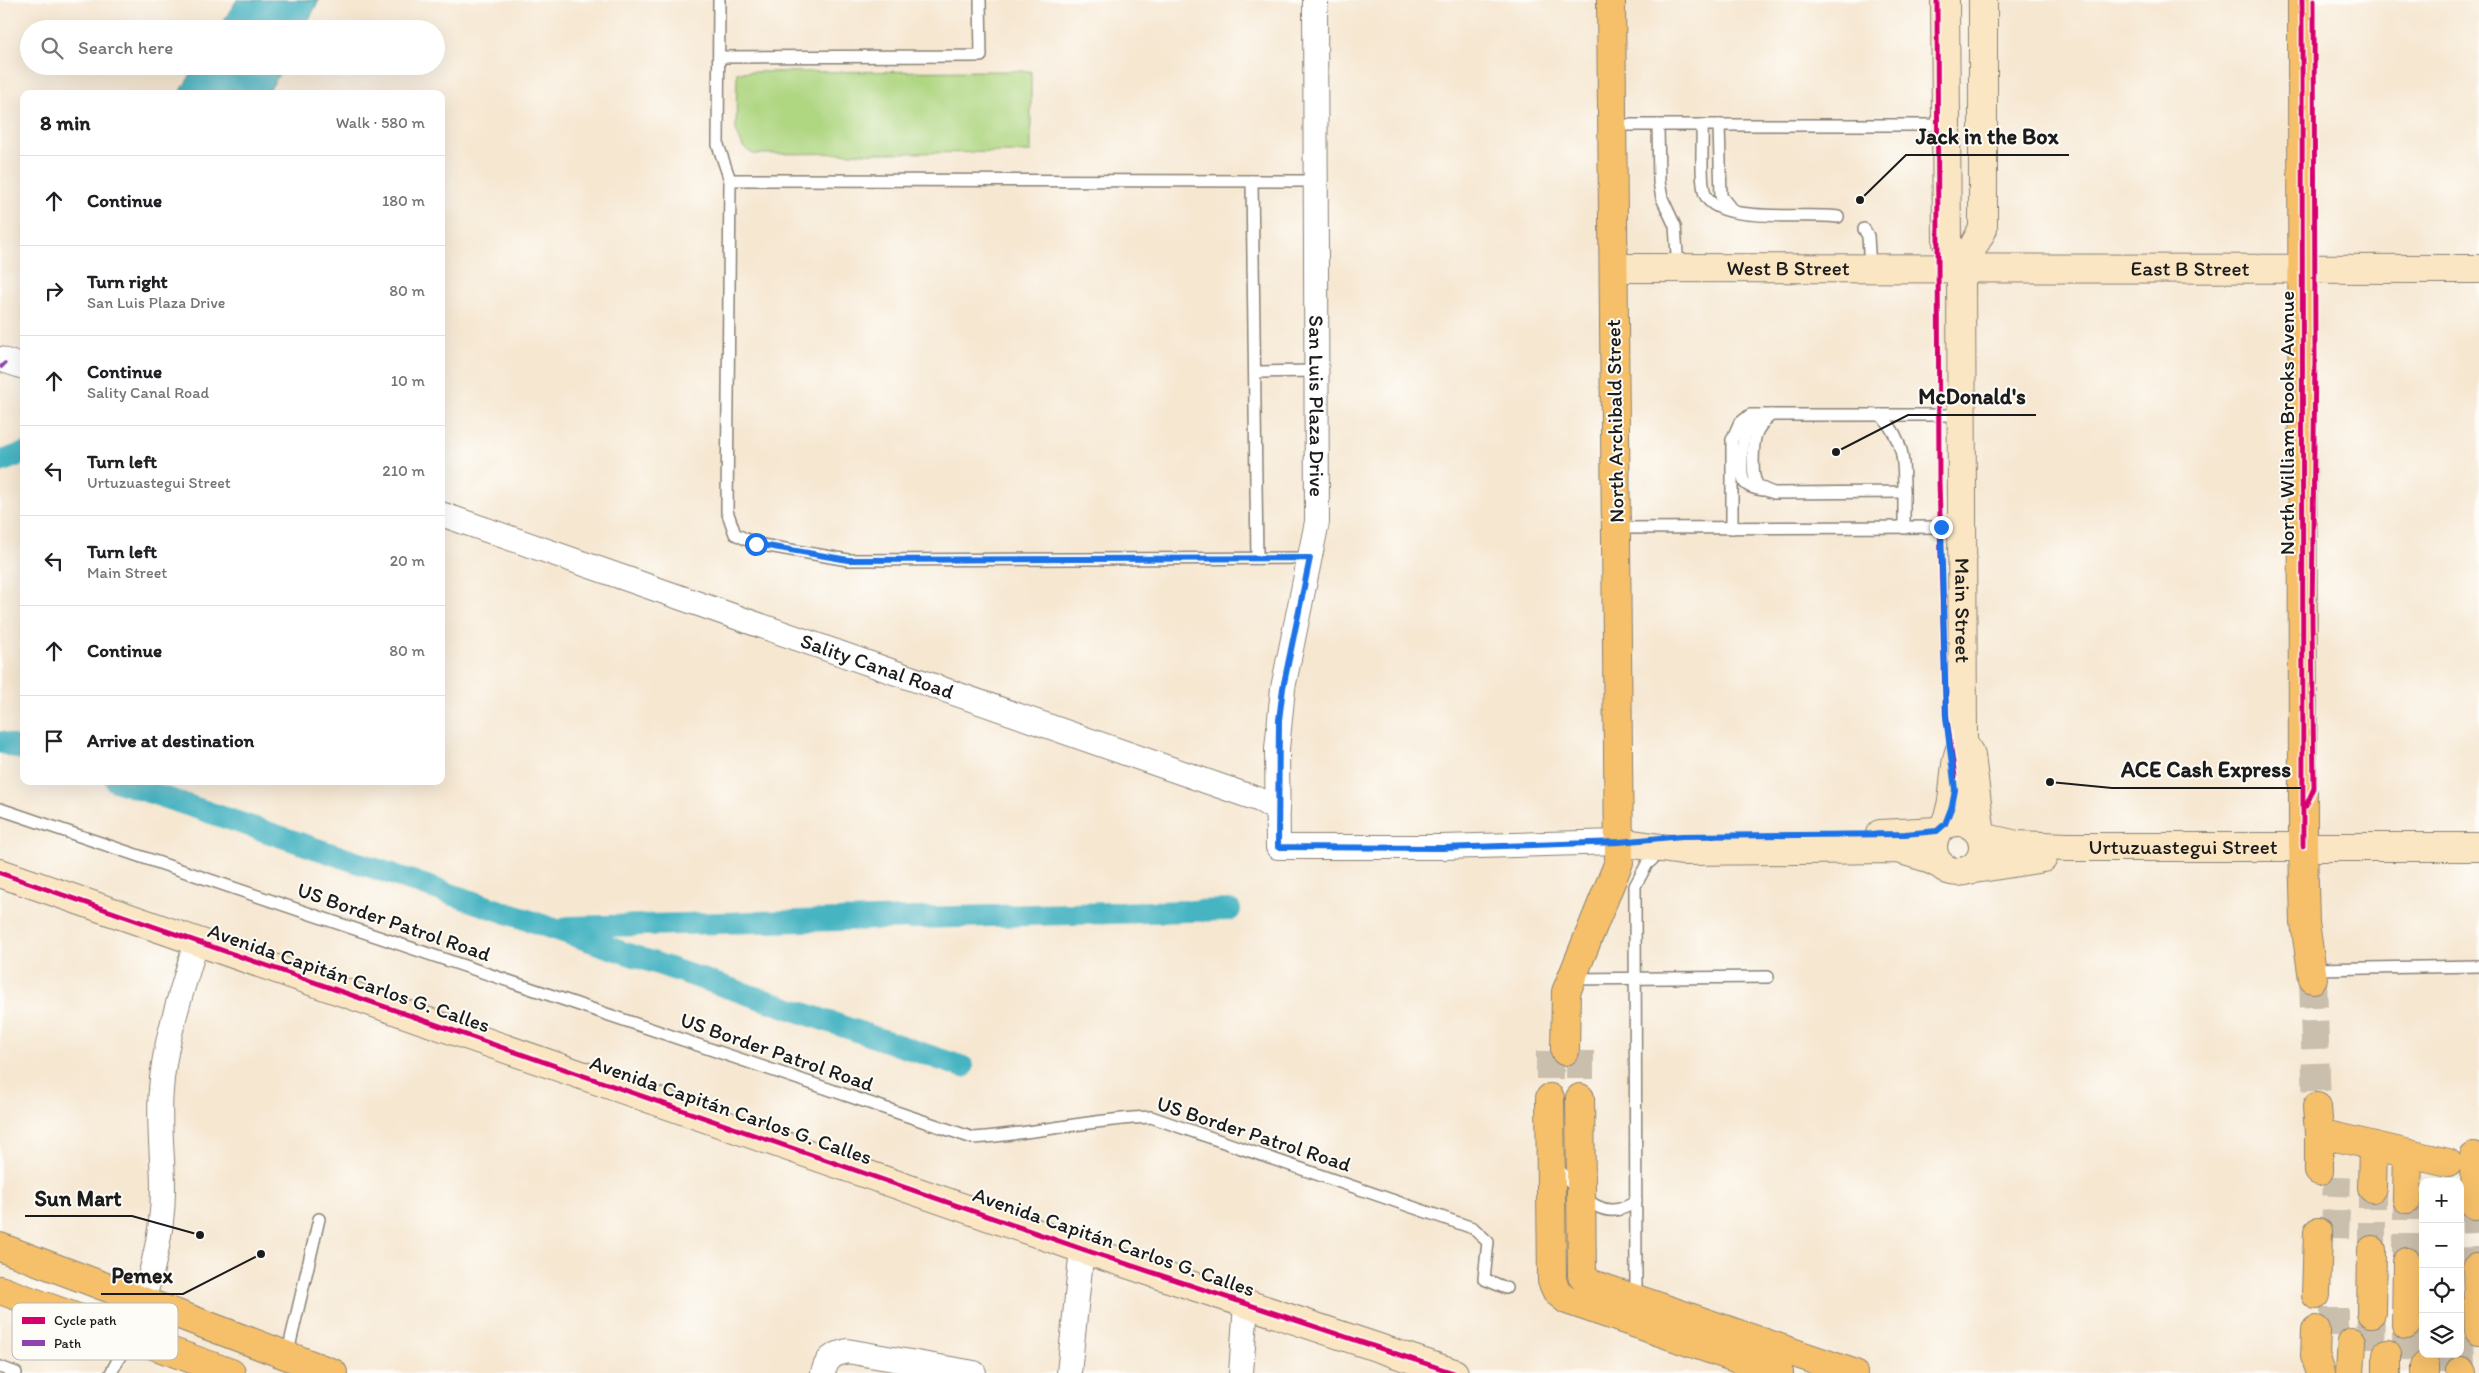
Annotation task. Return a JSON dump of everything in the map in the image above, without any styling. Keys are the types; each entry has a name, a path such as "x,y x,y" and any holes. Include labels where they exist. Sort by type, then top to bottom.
{"main road":[{"name":"North Archibald Street","path":"1611,0 1618,855"},
{"name":"Main Street","path":"1945,0 1947,244 1961,269"},
{"name":"Main Street","path":"1941,828 1952,806 1956,756 1963,742 1961,269 1983,229 1982,0"},
{"name":"North William Brooks Avenue","path":"2302,0 2303,846 2305,923 2313,974"},
{"name":"West B Street","path":"1614,268 1961,269"},
{"name":"East B Street","path":"1961,269 2479,270"},
{"name":"Main Street","path":"1963,742 1971,756 1982,836"},
{"path":"1962,821 1975,828 1982,836 1984,850 1982,856 1968,870 1956,872 1925,856 1898,849 1667,849 1618,855 1682,836 1905,834 1941,828 1962,821"},
{"path":"1939,864 1932,848 1941,828"},
{"name":"Urtuzuastegui Street","path":"1982,836 2017,845 2067,848 2479,847"},
{"name":"Urtuzuastegui Street","path":"1968,870 2045,858 2067,848"},
{"path":"1565,1051 1565,998 1618,855"},
{"name":"Avenida Capitán Carlos G. Calles","path":"0,873 1082,1249 1454,1373"},
{"path":"1565,1098 1567,1279 1570,1286 1575,1290 1817,1373"},
{"path":"2396,1163 2475,1205"},
{"path":"0,1247 143,1302"},
{"path":"2361,1310 2362,1247"},
{"path":"2361,1310 2362,1247"},
{"path":"2361,1310 2362,1247"},
{"path":"2477,1268 2479,1331"},
{"path":"0,1290 36,1303"},
{"path":"1636,1311 1779,1373"},
{"path":"1636,1311 1853,1373"},
{"path":"178,1315 334,1373"},
{"path":"178,1354 231,1373"},
{"path":"2325,1369 2399,1361"},
{"path":"2350,1373 2399,1361"}],"street":[{"name":"San Luis Plaza Drive","path":"1278,810 1277,749 1283,688 1317,522 1318,371 1315,0"},
{"path":"0,359 20,366"},
{"name":"Sality Canal Road","path":"445,515 1251,797 1278,810"},
{"path":"1278,810 1278,847 1442,848 1618,855"},
{"path":"143,1302 160,1236 163,1190 160,1127 161,1088 173,1022 196,942"},
{"path":"1069,1373 1082,1249"},
{"path":"1241,1373 1246,1304"},
{"path":"823,1373 826,1362 832,1355 847,1351 974,1373"}],"lane":[{"path":"719,0 718,145 730,180 726,510 734,534 756,544 848,560 1310,558"},
{"path":"719,57 981,56 980,0"},
{"path":"1612,125 1945,125"},
{"path":"1658,125 1659,182 1662,198 1675,226 1678,268"},
{"path":"1702,125 1704,192 1713,205 1735,213 1838,216"},
{"path":"1719,125 1720,196 1735,213"},
{"path":"730,180 1315,181"},
{"path":"1252,181 1257,558"},
{"path":"1864,230 1868,236 1870,268"},
{"path":"1255,372 1318,371"},
{"path":"1732,528 1732,440 1743,418 1750,415 1961,414"},
{"path":"1766,415 1753,444 1754,479 1758,485 1766,490 1774,493 1904,492"},
{"path":"1881,415 1892,427 1902,447 1904,528"},
{"path":"1616,528 1962,527"},
{"name":"US Border Patrol Road","path":"0,809 973,1138 1009,1135 1111,1119 1151,1117 1473,1228 1488,1242 1484,1279 1506,1288"},
{"path":"1636,1311 1635,886 1640,872 1647,864 1667,849"},
{"path":"2313,974 2479,966"},
{"path":"1572,979 1768,977"},
{"path":"1566,1177 1598,1208 1606,1211 1626,1208 1636,1201"},
{"path":"287,1356 319,1219"},
{"path":"111,1373 118,1360"},
{"path":"0,1367 16,1373"}],"green space":[{"path":"1031,71 1031,152 753,154 743,147 736,130 737,72"}],"water":[{"path":"237,0 319,0 309,20 224,20"},
{"path":"191,75 279,75 269,90 181,90"}],"waterway":[{"path":"0,462 20,454"},
{"path":"0,742 20,749"},
{"path":"128,785 963,1067"},
{"path":"568,927 1230,910"}],"tunnel":[{"path":"2313,979 2317,1107"},
{"path":"1550,1051 1550,1098"},
{"path":"1580,1051 1580,1098"},
{"path":"2335,1238 2337,1177"},
{"path":"2372,1188 2372,1250"},
{"path":"2407,1199 2407,1262"},
{"path":"2475,1205 2477,1268"},
{"path":"2334,1301 2334,1336"},
{"path":"2370,1348 2371,1313"},
{"path":"2406,1325 2406,1360"},
{"path":"2444,1358 2444,1372"},
{"path":"2461,1358 2461,1371"}],"marked path":[{"path":"0,368 7,361"}],"cycle path":[{"path":"1937,0 1939,481 1946,715 1955,777"},
{"path":"2302,0 2303,846"},
{"path":"2306,806 2314,788 2312,619 2315,356 2314,0"},
{"path":"0,873 1082,1249 1454,1373"}],"place":[{"name":"Jack in the Box","path":"1860,200"},
{"name":"McDonald's","path":"1836,452"},
{"name":"ACE Cash Express","path":"2050,782"},
{"name":"Sun Mart","path":"200,1235"},
{"name":"Pemex","path":"261,1254"}],"route":[{"path":"756,544 848,560 1310,558 1283,688 1279,720 1277,749 1278,847 1442,848 1619,842 1682,836 1905,834 1937,831 1945,824 1949,816 1955,790 1955,777 1946,716 1941,527"}]}
